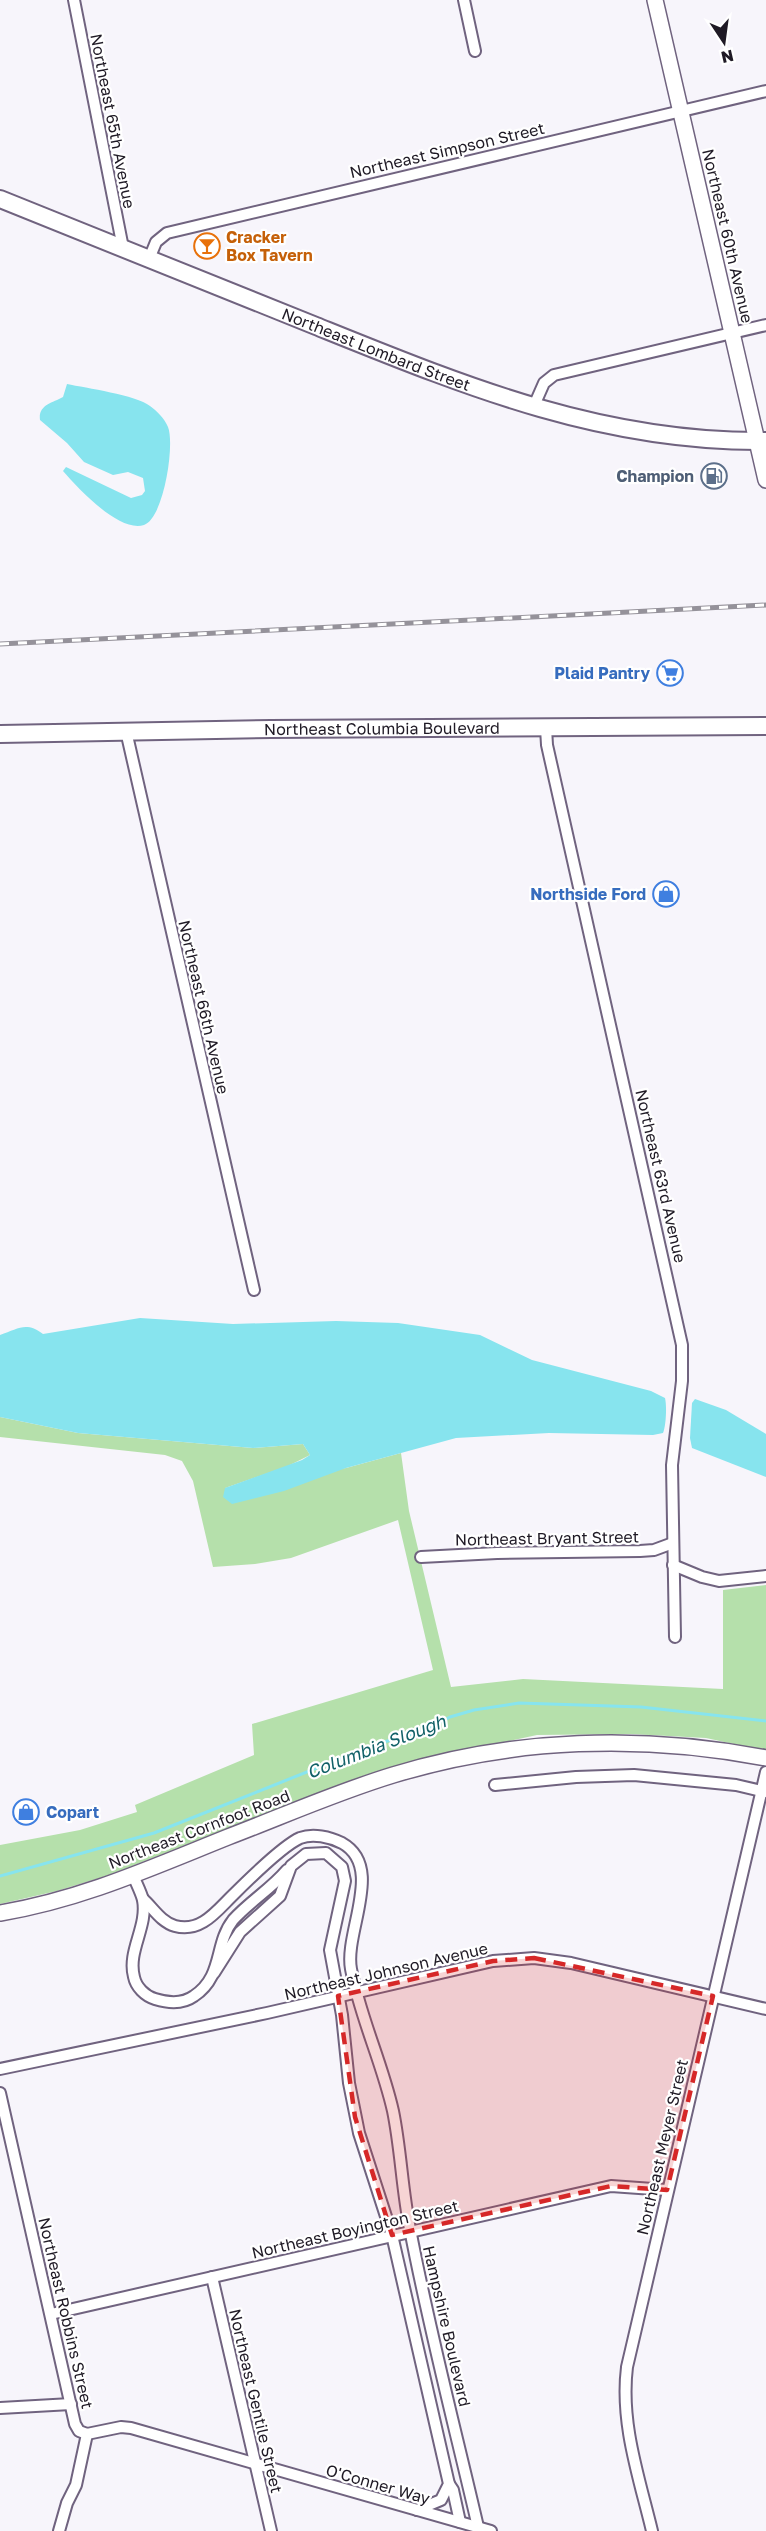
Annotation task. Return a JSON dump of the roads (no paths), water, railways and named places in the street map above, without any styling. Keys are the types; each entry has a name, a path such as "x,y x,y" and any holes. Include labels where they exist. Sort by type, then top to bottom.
{"main road":[{"name":"Northeast Lombard Street","path":"0,199 443,377 533,408 636,431 720,441 762,441"},
{"name":"Northeast Columbia Boulevard","path":"0,734 766,726"}],"street":[{"name":"Northeast 65th Avenue","path":"74,0 123,248"},
{"path":"464,0 475,51"},
{"name":"Northeast 60th Avenue","path":"655,0 732,332 762,441 766,480"},
{"name":"Northeast Simpson Street","path":"149,259 156,242 167,233 766,91"},
{"path":"533,408 544,383 554,375 766,325"},
{"name":"Northeast 63rd Avenue","path":"546,728 547,745 682,1345 682,1381 672,1465 675,1636"},
{"name":"Northeast 66th Avenue","path":"126,731 254,1290"},
{"name":"Northeast Bryant Street","path":"421,1557 497,1552 640,1551 654,1550 673,1543"},
{"path":"673,1565 711,1580 727,1581 766,1576"},
{"name":"Northeast Cornfoot Road","path":"0,1913 64,1899 133,1875 377,1780 429,1765 478,1755 546,1746 640,1743 706,1748 766,1758"},
{"name":"Northeast Meyer Street","path":"652,2531 629,2436 624,2386 667,2190 764,1791 766,1772"},
{"path":"495,1785 576,1777 634,1775 736,1785 764,1791"},
{"name":"Hampshire Boulevard","path":"143,1899 163,1920 176,1926 189,1927 201,1924 222,1908 269,1862 301,1838 316,1836 337,1842 353,1854 359,1865 363,1879 357,1919 350,1943 350,1963 355,1992 392,2109 410,2231 478,2527"},
{"name":"Hampshire Boulevard","path":"143,1899 142,1922 132,1967 134,1980 148,1997 165,2002 176,2002 190,1999 204,1989 214,1973 233,1921 277,1882 291,1866 306,1854 315,1852 326,1853 342,1867 345,1881 344,1892 332,1932 330,1950 355,2117 392,2235 449,2484 453,2490 460,2522"},
{"path":"133,1875 143,1899"},
{"name":"Northeast Johnson Avenue","path":"0,2069 267,2013 484,1963 534,1959 571,1963 766,2008"},
{"name":"Northeast Robbins Street","path":"0,2093 75,2424 79,2431 87,2434"},
{"name":"Northeast Boyington Street","path":"51,2314 611,2186 667,2190"},
{"name":"Northeast Gentile Street","path":"212,2277 271,2531"},
{"path":"0,2408 71,2404"},
{"name":"O'Conner Way","path":"87,2434 124,2426 491,2531"},
{"path":"58,2531 67,2503 76,2485 87,2434"},
{"path":"417,2510 441,2500 449,2484"}],"water":[{"path":"67,384 123,395 143,402 163,418 168,427 170,448 166,480 157,509 144,525 134,526 111,516 89,498 63,471 66,467 131,498 142,495 145,491 143,478 128,472 113,475 84,462 67,443 40,420 43,408 63,397"},
{"path":"140,1318 233,1324 336,1321 398,1323 480,1335 532,1360 651,1391 665,1398 664,1430 663,1433 653,1435 549,1433 456,1438 346,1468 284,1491 232,1504 223,1497 225,1488 302,1460 310,1455 303,1444 253,1448 78,1433 0,1417 0,1335 22,1327 32,1328 43,1334"},
{"path":"695,1399 726,1410 766,1434 766,1477 692,1448 690,1438 692,1403"}],"waterway":[{"name":"Columbia Slough","path":"0,1876 154,1833 377,1744 426,1730 450,1717 474,1710 519,1703 641,1707 766,1721"}],"railway":[{"path":"0,644 766,605"}],"place":[{"name":"Cracker Box Tavern","path":"207,246"},
{"name":"Champion","path":"714,476"},
{"name":"Plaid Pantry","path":"670,673"},
{"name":"Northside Ford","path":"666,894"},
{"name":"Copart","path":"26,1812"}]}
